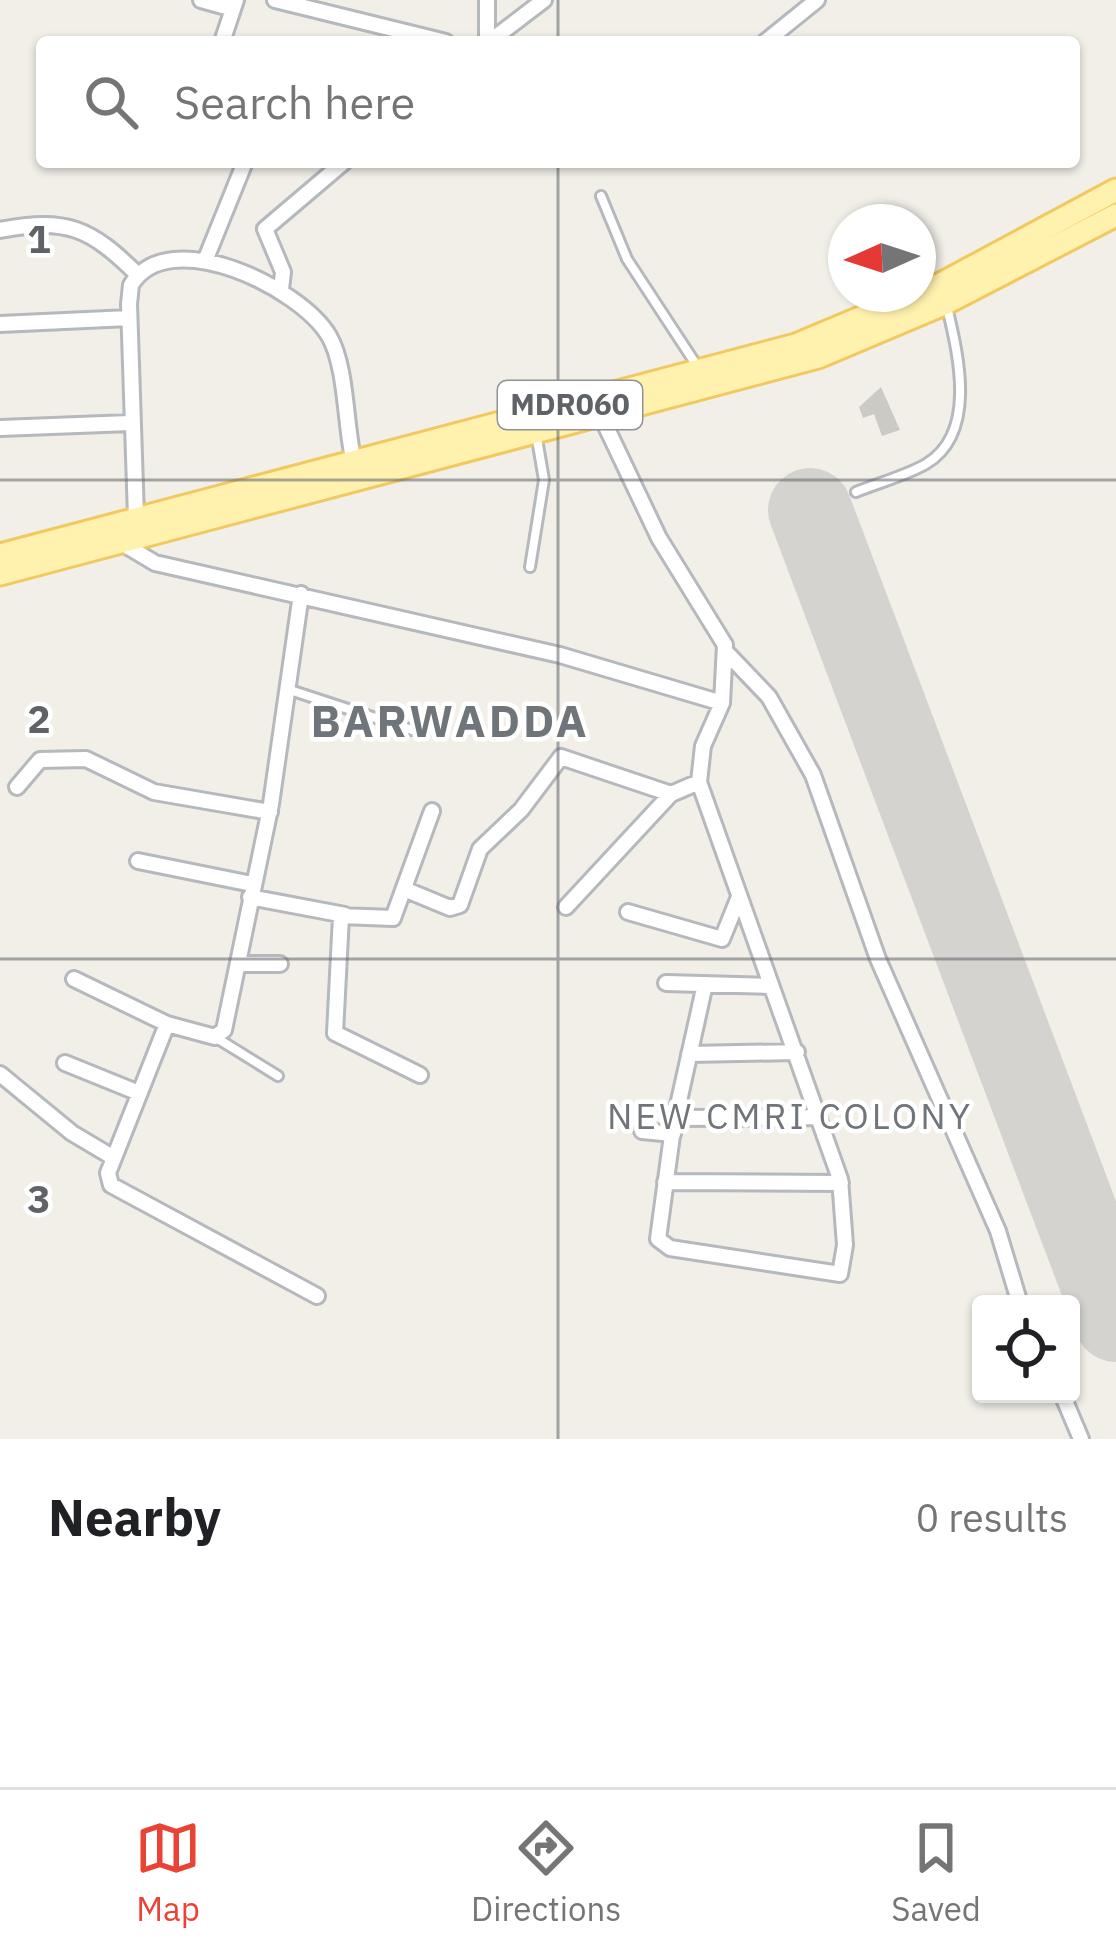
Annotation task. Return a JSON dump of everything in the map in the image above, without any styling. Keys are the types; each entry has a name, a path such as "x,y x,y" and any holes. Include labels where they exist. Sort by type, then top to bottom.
{"main road":[{"name":"MDR060","path":"942,294 1116,190"},
{"name":"MDR060","path":"0,554 354,463 703,379 818,357 1116,215"},
{"name":"MDR060","path":"0,574 601,416 703,379"}],"street":[{"path":"201,0 233,4 224,36"},
{"path":"275,0 422,36"},
{"path":"487,0 488,36"},
{"path":"496,36 544,0"},
{"path":"772,36 817,0"},
{"path":"205,261 243,168"},
{"path":"281,289 283,272 266,229 335,168"},
{"path":"0,230 40,224 87,230 137,274"},
{"path":"137,274 205,261 281,289 315,317 337,352 354,463"},
{"path":"136,518 129,318 131,285 137,274"},
{"path":"0,324 129,318"},
{"path":"601,416 659,538 727,653 769,697 813,776 870,938 998,1232 1017,1295"},
{"path":"0,428 130,423"},
{"path":"120,541 155,563 560,655 722,703"},
{"path":"74,979 167,1024 215,1037 230,1014 270,812 301,594"},
{"path":"705,984 674,1126 657,1230 661,1244 833,1275 843,1268 841,1183 699,782 703,746 722,703 727,653"},
{"path":"404,889 450,908 460,905 480,849 521,810 561,757 671,794"},
{"path":"17,787 40,760 86,759 154,792 270,812"},
{"path":"566,907 671,794 699,782"},
{"path":"138,861 345,915 390,921 432,811"},
{"path":"628,912 722,939 739,897"},
{"path":"345,915 338,922 335,1034 420,1075"},
{"path":"239,964 280,964"},
{"path":"666,983 771,986"},
{"path":"167,1024 108,1173 111,1185 317,1296"},
{"path":"689,1054 797,1052"},
{"path":"65,1063 139,1094"},
{"path":"0,1074 72,1133 114,1158"},
{"path":"642,1131 819,1117"},
{"path":"665,1182 841,1183"},
{"path":"1067,1403 1081,1439"}],"lane":[{"path":"601,196 626,259 703,379"},
{"path":"856,492 925,465 951,433 960,391 942,294"},
{"path":"530,567 544,480 536,433"},
{"path":"290,690 412,730"},
{"path":"215,1037 278,1076"}],"building":[{"path":"881,387 900,430 882,436 874,414 863,418 859,407"}],"runway":[{"path":"810,510 1116,1320"}],"district":[{"name":"BARWADDA","path":"450,721"},
{"name":"NEW CMRI COLONY","path":"790,1116"}]}
